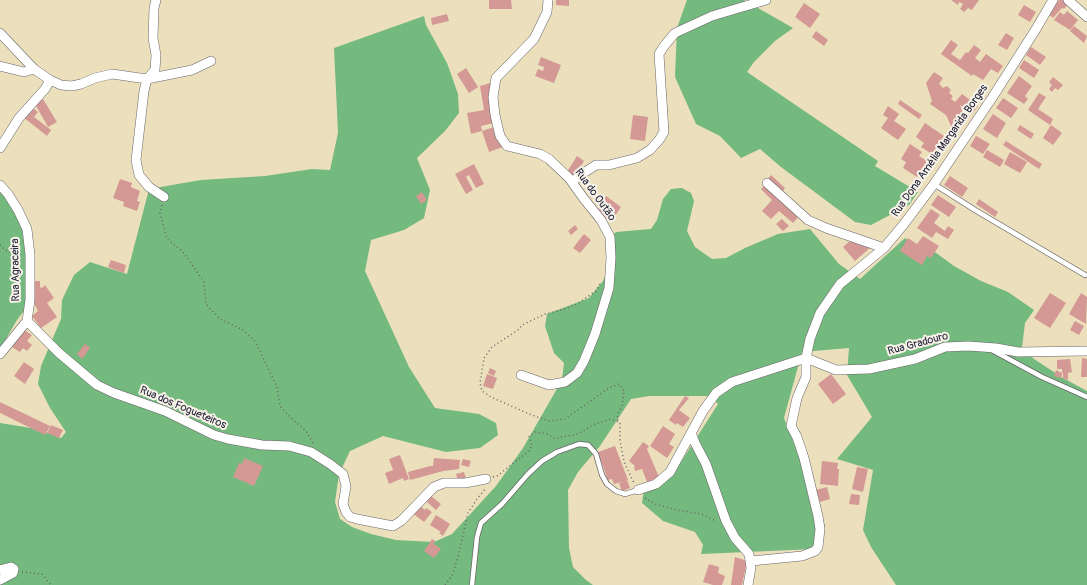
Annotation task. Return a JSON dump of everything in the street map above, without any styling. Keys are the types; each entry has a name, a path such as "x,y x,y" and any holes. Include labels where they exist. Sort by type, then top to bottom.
{"street":[{"path":"156,0 154,8 153,38 156,55 154,70 147,79 136,160 140,176 149,187 164,197"},
{"name":"Rua do Outão","path":"521,375 549,385 565,382 577,373 584,362 595,334 609,288 611,258 610,236 601,220 584,199 570,178 549,159 540,154 507,146 500,136 495,116 493,97 496,78 534,39 547,12 548,0"},
{"path":"572,182 596,165 609,164 637,158 650,150 659,140 664,132 659,54 675,33 712,16 766,0"},
{"name":"Rua Dona Amélia Margarida Borges","path":"751,561 802,556 815,551 818,547 820,529 818,516 798,437 791,426 797,398 806,378 806,358 810,340 820,313 840,284 884,248 934,184 996,92 1053,0"},
{"path":"1068,0 1087,18"},
{"path":"0,33 34,69 50,80 61,85 72,86 112,74 147,79 192,70 211,61"},
{"path":"0,66 24,72 34,69"},
{"path":"0,148 19,118 45,89 50,80"},
{"path":"768,184 808,220 826,228 884,248"},
{"name":"Rua Agraceira","path":"0,185 8,194 18,210 27,229 30,261 30,300 26,321 0,354"},
{"name":"Rua dos Fogueteiros","path":"26,321 59,353 97,385 114,393 165,411 214,435 262,445 289,446 312,452 343,474 346,486 343,504 350,517 393,526 401,521 434,487 444,483 488,483"},
{"name":"Rua Gradouro","path":"806,358 836,370 869,369 915,359 945,347 986,347 1018,352 1087,351"},
{"path":"638,490 656,484 670,472 703,411 716,393 732,382 806,358"},
{"path":"691,433 706,464 726,521 735,538 749,554 751,561 748,585"},
{"path":"0,570 11,567 14,569 13,573 0,580"}],"lane":[{"path":"934,184 1085,275"},
{"path":"986,347 1042,377 1087,397"},
{"path":"472,585 477,537 481,523 502,504 528,474 542,461 557,452 579,444 588,445 596,454 602,475 607,484 616,491 625,494 638,490"}],"path":[{"path":"164,197 160,213 167,239 184,253 204,282 206,304 220,319 243,330 255,340 277,387 280,406 290,418 306,431 313,442 312,452"},
{"path":"0,244 4,249 11,253 19,255 30,261"},
{"path":"603,280 596,291 577,304 545,314 522,325 518,330 492,347 484,358 480,383 482,391 491,397 549,421 564,419 609,388 619,384 624,391 622,408 618,413 617,419 620,423"},
{"path":"446,585 452,576 458,557 468,513 488,483 497,476"},
{"path":"638,490 646,499 655,504 701,514 730,528"},
{"path":"14,569 42,574 51,585"}],"green space":[{"path":"687,0 744,0 793,28 775,41 754,62 747,72 878,161 875,166 918,192 909,205 871,225 855,222 781,167 760,149 741,158 720,136 696,124 675,77 677,28"},
{"path":"424,16 426,25 447,63 458,94 459,113 445,131 417,158 430,190 424,218 404,230 371,240 365,271 409,367 435,408 479,414 496,423 498,435 480,448 446,452 383,436 350,451 339,474 335,502 340,519 352,527 371,534 396,540 434,542 452,534 496,486 523,448 562,380 564,363 554,353 545,326 547,314 589,298 603,281 609,268 608,240 616,232 651,229 657,220 663,199 671,189 682,188 691,193 694,201 687,231 695,247 712,259 726,258 778,234 810,229 839,264 860,279 905,238 921,251 928,247 954,266 981,281 1008,292 1034,310 1025,323 1022,348 1034,359 1063,378 1087,391 1087,585 896,585 871,547 863,530 873,470 837,459 872,417 847,375 849,348 802,352 784,418 819,506 825,526 815,549 701,554 703,545 695,532 663,521 642,503 644,489 664,480 681,462 718,404 709,396 649,396 631,399 600,446 578,472 568,490 569,548 573,567 593,585 0,585 0,423 37,429 61,438 66,432 50,408 38,384 41,366 61,319 62,300 74,275 90,262 127,274 149,189 201,180 265,176 312,169 330,170 338,133 334,48"},
{"path":"0,185 30,232 29,304 17,320 0,349"}],"building":[{"path":"489,0 511,0 512,9 489,9"},
{"path":"556,0 569,0 569,6 556,5"},
{"path":"951,0 979,0 972,10 968,8 964,12 960,9 963,4 959,2 958,5"},
{"path":"1059,0 1063,0 1068,4 1053,18 1048,14"},
{"path":"804,3 820,14 810,28 795,17"},
{"path":"1024,5 1036,12 1030,22 1018,15"},
{"path":"1067,11 1078,20 1070,30 1054,20 1060,12 1064,15"},
{"path":"447,14 449,21 432,25 431,18"},
{"path":"1074,26 1087,36 1084,43 1070,31"},
{"path":"816,31 828,40 824,46 812,37"},
{"path":"1006,33 1014,38 1007,50 998,45"},
{"path":"951,40 958,45 951,54 960,60 974,45 981,50 975,58 980,62 986,54 1003,66 998,73 991,69 983,80 973,74 972,76 941,54"},
{"path":"1031,47 1046,57 1040,65 1026,55"},
{"path":"541,57 561,65 554,83 535,76 538,69 543,71 544,67 538,65"},
{"path":"1024,60 1039,70 1034,78 1019,68"},
{"path":"466,68 478,87 469,93 457,74"},
{"path":"934,72 943,78 939,84 943,88 947,86 951,90 949,93 953,96 951,99 955,102 962,94 978,106 972,114 960,105 965,119 960,125 952,128 946,115 930,104 932,101 926,83"},
{"path":"1019,76 1032,86 1025,96 1028,99 1024,104 1007,93"},
{"path":"1053,77 1063,85 1058,90 1055,88 1052,92 1049,89 1052,85 1049,82"},
{"path":"490,83 498,122 481,126 482,131 471,134 467,113 484,110 480,86"},
{"path":"1039,93 1046,97 1038,109 1053,119 1050,125 1028,110"},
{"path":"1003,98 1018,108 1011,118 996,108"},
{"path":"43,99 57,122 48,127 35,104"},
{"path":"900,100 922,115 919,119 898,104"},
{"path":"888,106 899,114 894,121 906,129 898,140 881,128 888,118 883,115"},
{"path":"31,107 38,112 34,117 51,130 47,136 23,117"},
{"path":"993,114 1006,123 997,138 983,129"},
{"path":"633,115 648,117 645,141 630,139"},
{"path":"925,123 944,136 932,154 921,147 924,143 916,137"},
{"path":"1020,125 1034,134 1031,139 1017,130"},
{"path":"1051,125 1062,133 1053,145 1043,138"},
{"path":"497,126 503,147 489,152 482,131"},
{"path":"976,136 990,144 983,154 970,146"},
{"path":"1006,141 1042,164 1039,169 1003,145"},
{"path":"910,144 922,152 919,156 927,161 917,177 903,168 906,162 901,159"},
{"path":"987,150 1004,160 1000,167 983,157"},
{"path":"1010,152 1027,162 1020,173 1004,164"},
{"path":"577,156 584,161 575,176 567,172"},
{"path":"474,164 484,184 476,188 469,175 466,177 473,190 466,194 455,174"},
{"path":"771,175 785,188 781,194 766,181"},
{"path":"950,176 968,188 962,197 944,185"},
{"path":"120,179 132,183 131,187 140,191 137,201 140,202 137,211 123,206 124,202 113,198"},
{"path":"766,184 800,215 793,223 779,211 771,219 762,211 772,200 761,189"},
{"path":"422,192 427,200 421,204 416,196"},
{"path":"938,195 956,207 949,217 931,205"},
{"path":"606,196 621,207 611,222 596,212"},
{"path":"979,199 998,212 995,217 976,204"},
{"path":"931,209 940,215 934,223 945,231 948,226 954,230 948,239 936,232 932,238 917,228"},
{"path":"782,219 789,226 783,231 776,224"},
{"path":"575,225 578,229 571,235 568,231"},
{"path":"584,234 591,240 580,253 573,248"},
{"path":"923,236 939,246 931,258 927,256 922,265 900,251 908,238 917,244"},
{"path":"851,240 871,247 855,261 843,247"},
{"path":"111,260 126,265 124,273 108,267"},
{"path":"35,281 40,281 40,287 42,288 45,285 54,298 47,303 57,317 41,328 32,316 38,311 34,303 33,284"},
{"path":"1050,293 1066,303 1050,328 1034,318"},
{"path":"1081,293 1087,297 1086,324 1069,314"},
{"path":"1075,321 1084,326 1079,335 1070,330"},
{"path":"24,330 32,335 27,341 32,345 27,351 23,348 20,352 12,347"},
{"path":"85,344 90,348 82,359 77,354"},
{"path":"1082,358 1087,359 1087,377 1081,377"},
{"path":"1070,359 1072,372 1068,373 1068,380 1063,378 1063,371 1061,378 1054,376 1056,370 1062,373 1062,369 1057,369 1057,360"},
{"path":"24,362 34,369 25,384 14,376"},
{"path":"490,368 496,371 494,376 488,373"},
{"path":"487,374 497,378 493,389 483,386"},
{"path":"831,374 846,394 833,404 818,384"},
{"path":"685,396 689,398 679,410 690,418 683,427 677,423 676,425 669,420"},
{"path":"0,402 50,426 45,435 0,413"},
{"path":"51,425 63,430 59,438 47,433"},
{"path":"663,426 675,434 669,444 674,447 667,458 650,446"},
{"path":"643,442 649,446 647,449 659,477 647,482 642,469 635,471 635,466 629,461"},
{"path":"615,446 628,480 614,484 612,479 608,480 598,452"},
{"path":"400,455 409,479 404,481 403,478 389,484 385,473 393,470 389,459"},
{"path":"244,458 263,466 254,486 233,477 239,463 242,464"},
{"path":"434,458 460,460 459,469 443,471 410,480 408,472 433,466"},
{"path":"463,459 471,461 469,467 461,465"},
{"path":"822,461 838,463 838,486 820,484"},
{"path":"857,467 868,469 863,492 852,489"},
{"path":"464,472 466,479 458,481 456,474"},
{"path":"627,480 630,488 622,491 619,483"},
{"path":"827,487 830,499 820,502 816,490"},
{"path":"851,494 860,495 859,505 849,504"},
{"path":"431,496 441,504 436,510 427,502"},
{"path":"418,504 425,510 426,508 432,512 424,522 411,512"},
{"path":"436,515 450,524 443,536 439,533 441,532 430,525"},
{"path":"432,539 435,541 434,544 441,549 434,558 424,551"},
{"path":"735,557 747,561 742,585 731,585"},
{"path":"709,564 719,567 718,573 725,576 722,585 713,585 703,582"}]}
